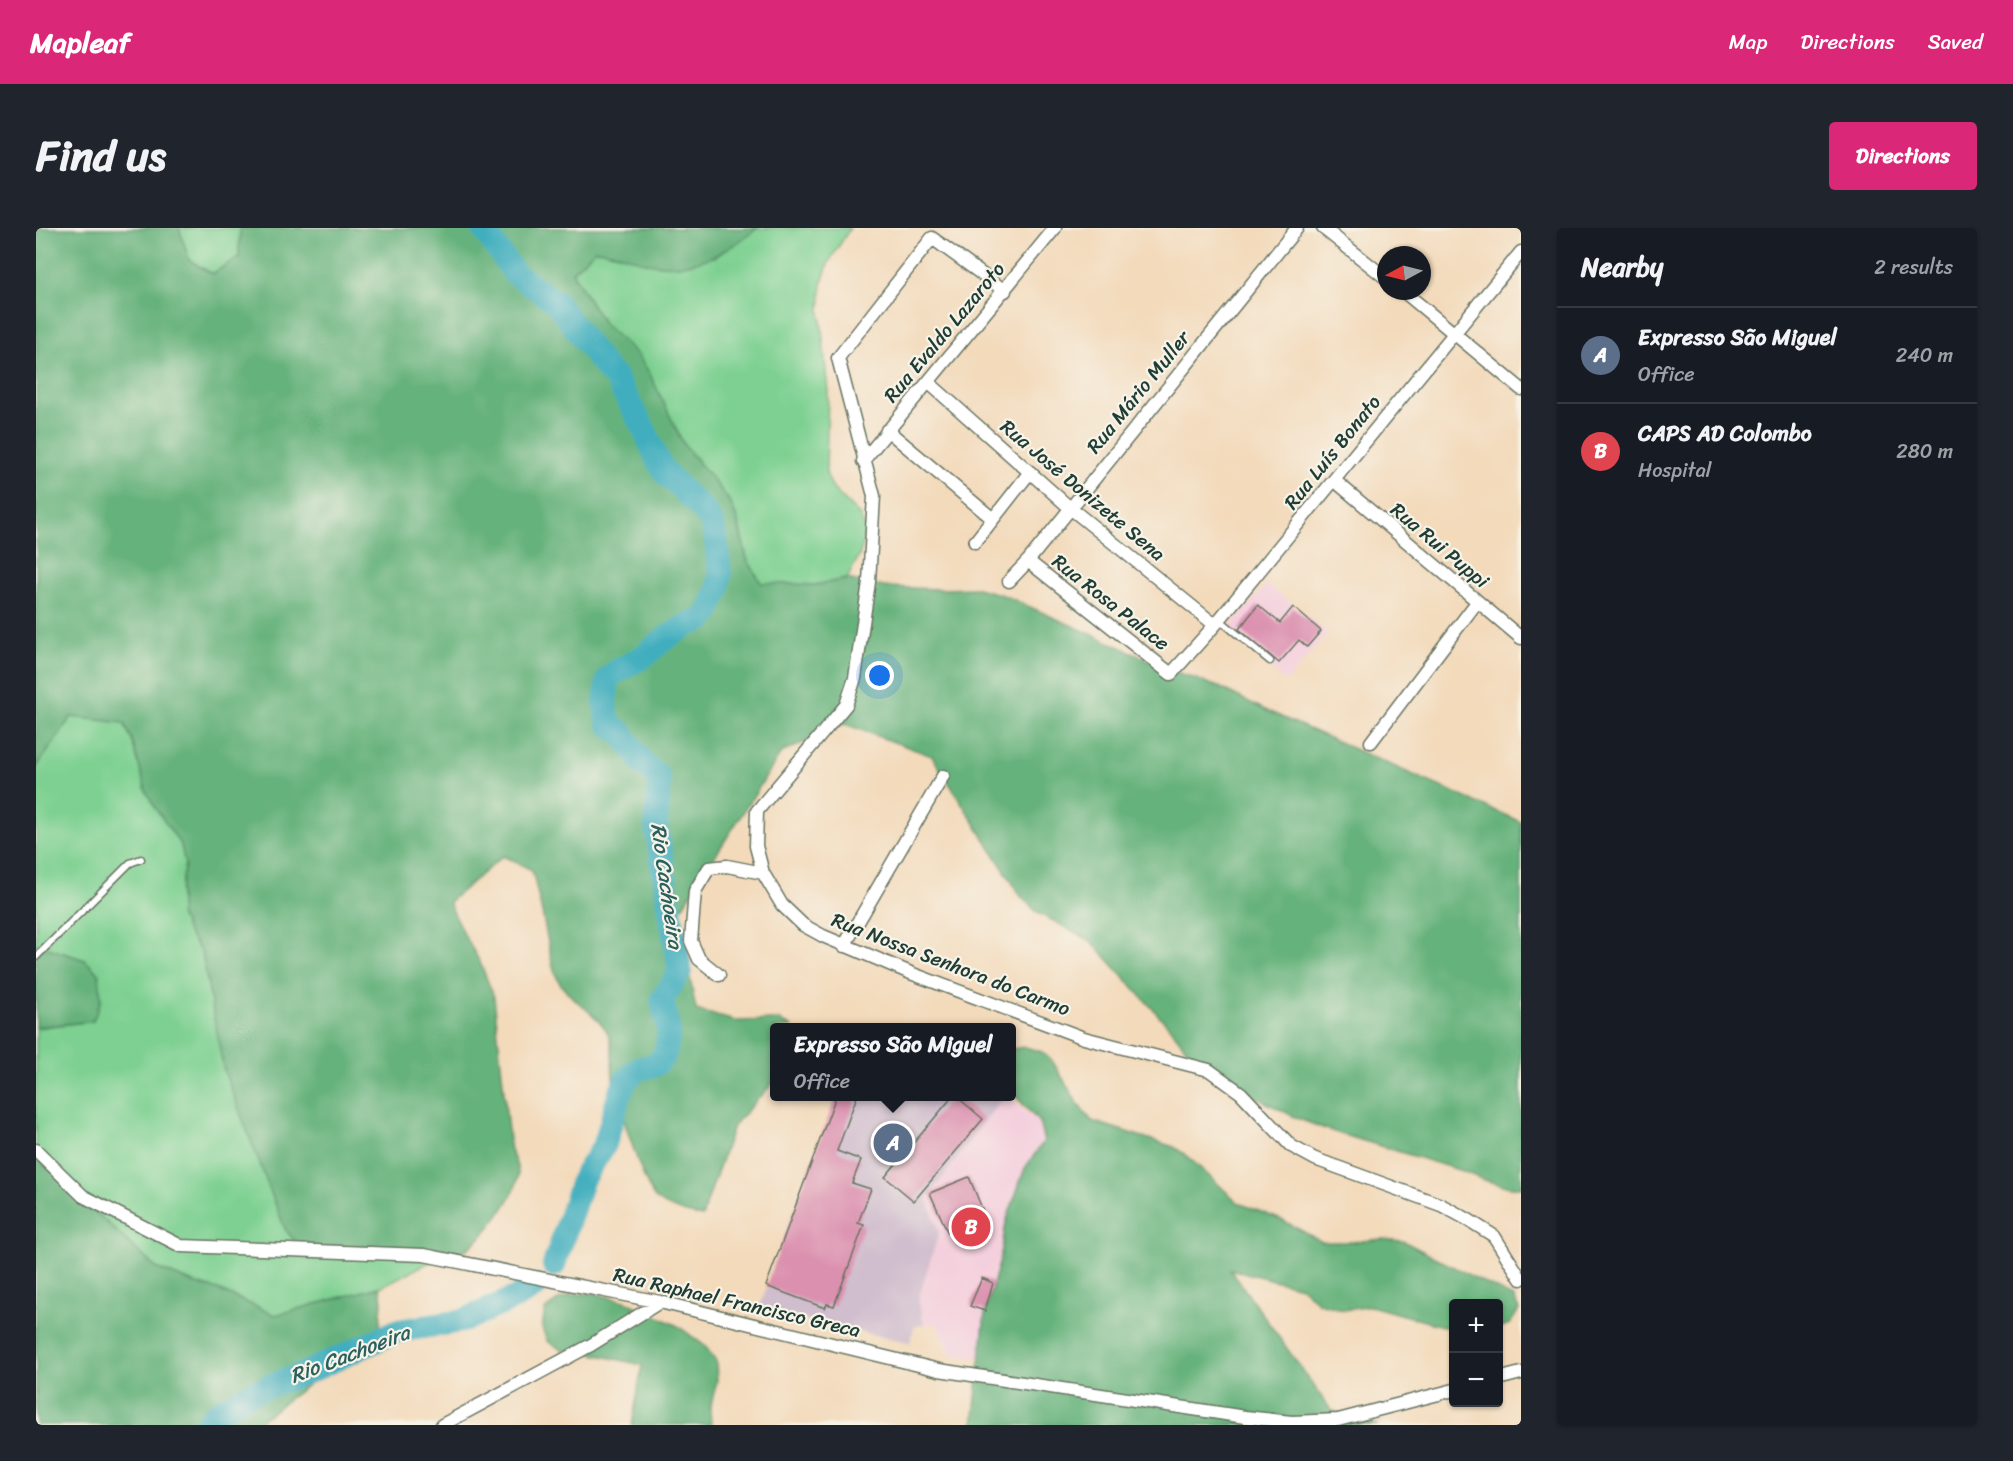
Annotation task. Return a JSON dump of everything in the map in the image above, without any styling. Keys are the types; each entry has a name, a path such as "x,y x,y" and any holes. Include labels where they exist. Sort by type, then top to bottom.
{"street":[{"name":"Rua Evaldo Lazaroto","path":"863,461 1055,228"},
{"name":"Rua Mário Muller","path":"1009,581 1028,561 1069,507 1296,228"},
{"path":"1323,228 1377,271"},
{"name":"Rua Nossa Senhora do Carmo","path":"1005,291 932,238 838,358 863,461 874,496 869,582 855,678 846,705 757,811 756,846 763,873 782,905 803,925 844,946 1084,1038 1209,1070 1241,1093 1291,1146 1315,1159 1441,1205 1494,1236 1521,1279"},
{"name":"Rua Luís Bonato","path":"1171,674 1218,622 1521,252"},
{"path":"1414,300 1521,389"},
{"name":"Rua José Donizete Sena","path":"928,382 1069,507 1218,622"},
{"path":"887,430 993,519"},
{"path":"975,542 1030,472"},
{"name":"Rua Rui Puppi","path":"1334,480 1521,638"},
{"name":"Rua Rosa Palace","path":"1028,561 1171,674"},
{"path":"1371,742 1477,602"},
{"path":"844,946 943,776"},
{"path":"719,975 699,959 691,941 695,891 709,868 727,866 763,873"},
{"name":"Rua Raphael Francisco Greca","path":"36,1150 83,1196 181,1246 424,1255 660,1302 939,1370 1242,1421 1338,1420 1449,1391"},
{"path":"442,1425 591,1345 660,1302"},
{"path":"1503,1378 1521,1373"}],"lane":[{"path":"1218,622 1270,661"},
{"path":"36,957 117,875 130,863 141,859"}],"shaded area":[{"path":"1267,584 1328,633 1286,682 1227,630"},
{"path":"835,1101 1000,1101 927,1198 939,1232 918,1300 924,1324 914,1327 910,1343 759,1309"},
{"path":"1000,1101 1014,1101 1039,1122 1044,1141 1025,1168 1006,1222 1000,1260 985,1313 980,1358 950,1352 937,1324 924,1324 918,1301 939,1232 927,1198"}],"green space":[{"path":"36,228 179,228 189,260 212,274 239,257 240,228 758,228 720,253 693,263 664,265 648,263 595,250 572,272 603,323 637,354 649,372 684,445 730,502 737,519 747,559 761,583 815,585 847,579 884,587 977,588 1003,595 1179,673 1221,688 1263,709 1521,822 1521,1187 1510,1187 1484,1180 1462,1171 1328,1130 1299,1119 1225,1082 1189,1052 1172,1030 1091,941 1038,913 1022,898 932,756 845,724 781,753 678,914 696,1010 735,1021 778,1020 784,1023 770,1023 770,1086 733,1126 702,1217 666,1205 656,1199 651,1192 631,1142 615,1089 609,1035 590,1012 566,991 558,979 551,959 532,870 503,856 449,902 480,962 494,997 510,1150 518,1169 513,1192 490,1227 464,1251 314,1254 297,1244 285,1229 224,1071 202,953 187,932 180,914 180,892 185,864 181,845 146,791 132,740 124,723 71,717 36,768"},
{"path":"179,228 240,228 239,257 212,274 189,260"},
{"path":"758,228 850,228 829,262 822,282 820,310 828,391 826,473 833,489 860,516 866,530 860,554 847,579 815,585 761,583 747,559 737,519 730,502 684,445 637,354 603,323 572,272 594,250 613,251 649,263 715,257"},
{"path":"71,717 123,722 132,740 146,791 181,844 185,864 180,892 187,932 202,953 224,1071 360,1254 450,1252 380,1287 275,1315 218,1290 156,1268 36,1157 36,1028 93,1021 85,960 36,944 36,768"},
{"path":"36,944 85,960 99,974 101,1000 93,1021 36,1027"},
{"path":"1025,1047 1042,1052 1053,1062 1078,1104 1092,1121 1174,1147 1239,1203 1284,1221 1322,1242 1382,1239 1403,1241 1514,1298 1519,1310 1510,1324 1503,1327 1503,1299 1449,1299 1449,1328 1371,1306 1344,1310 1319,1303 1301,1287 1230,1269 1331,1410 1378,1425 973,1425 985,1313 1000,1260 1006,1222 1025,1168 1044,1141 1039,1122 1016,1096 1016,1048"},
{"path":"36,1157 156,1268 218,1290 275,1315 380,1287 382,1302 380,1326 376,1337 365,1352 344,1366 317,1378 254,1425 36,1425"},
{"path":"593,1293 625,1301 678,1326 705,1346 716,1361 717,1381 710,1408 711,1425 632,1425 642,1365 580,1351 562,1350 547,1341 542,1328 545,1310 558,1300 571,1295"}],"building":[{"path":"1258,605 1280,623 1293,607 1321,631 1307,647 1299,640 1279,663 1239,629"},
{"path":"834,1101 855,1101 837,1151 861,1160 852,1183 871,1189 858,1223 864,1225 834,1306 827,1304 825,1308 766,1286"},
{"path":"949,1101 962,1101 983,1119 914,1201 885,1177"},
{"path":"969,1177 984,1213 964,1221 966,1225 948,1233 930,1193"},
{"path":"982,1278 993,1283 985,1311 970,1306"}],"waterway":[{"name":"Rio Cachoeira","path":"483,228 514,273 556,302 607,370 615,377 666,474 702,509 712,523 720,574 718,590 703,619 687,625 663,640 644,656 614,673 608,679 605,704 608,721 613,728 621,732 644,765 657,775 659,783 656,825 680,971 662,1000 669,1032 666,1050 655,1065 638,1069 626,1080 619,1095 605,1144 583,1178 554,1265"},
{"name":"Rio Cachoeira","path":"206,1425 216,1413 252,1392 308,1372 397,1331 462,1321 517,1297 536,1286"}],"place":[{"name":"Expresso São Miguel","path":"893,1143"},
{"name":"CAPS AD Colombo","path":"971,1227"}]}
